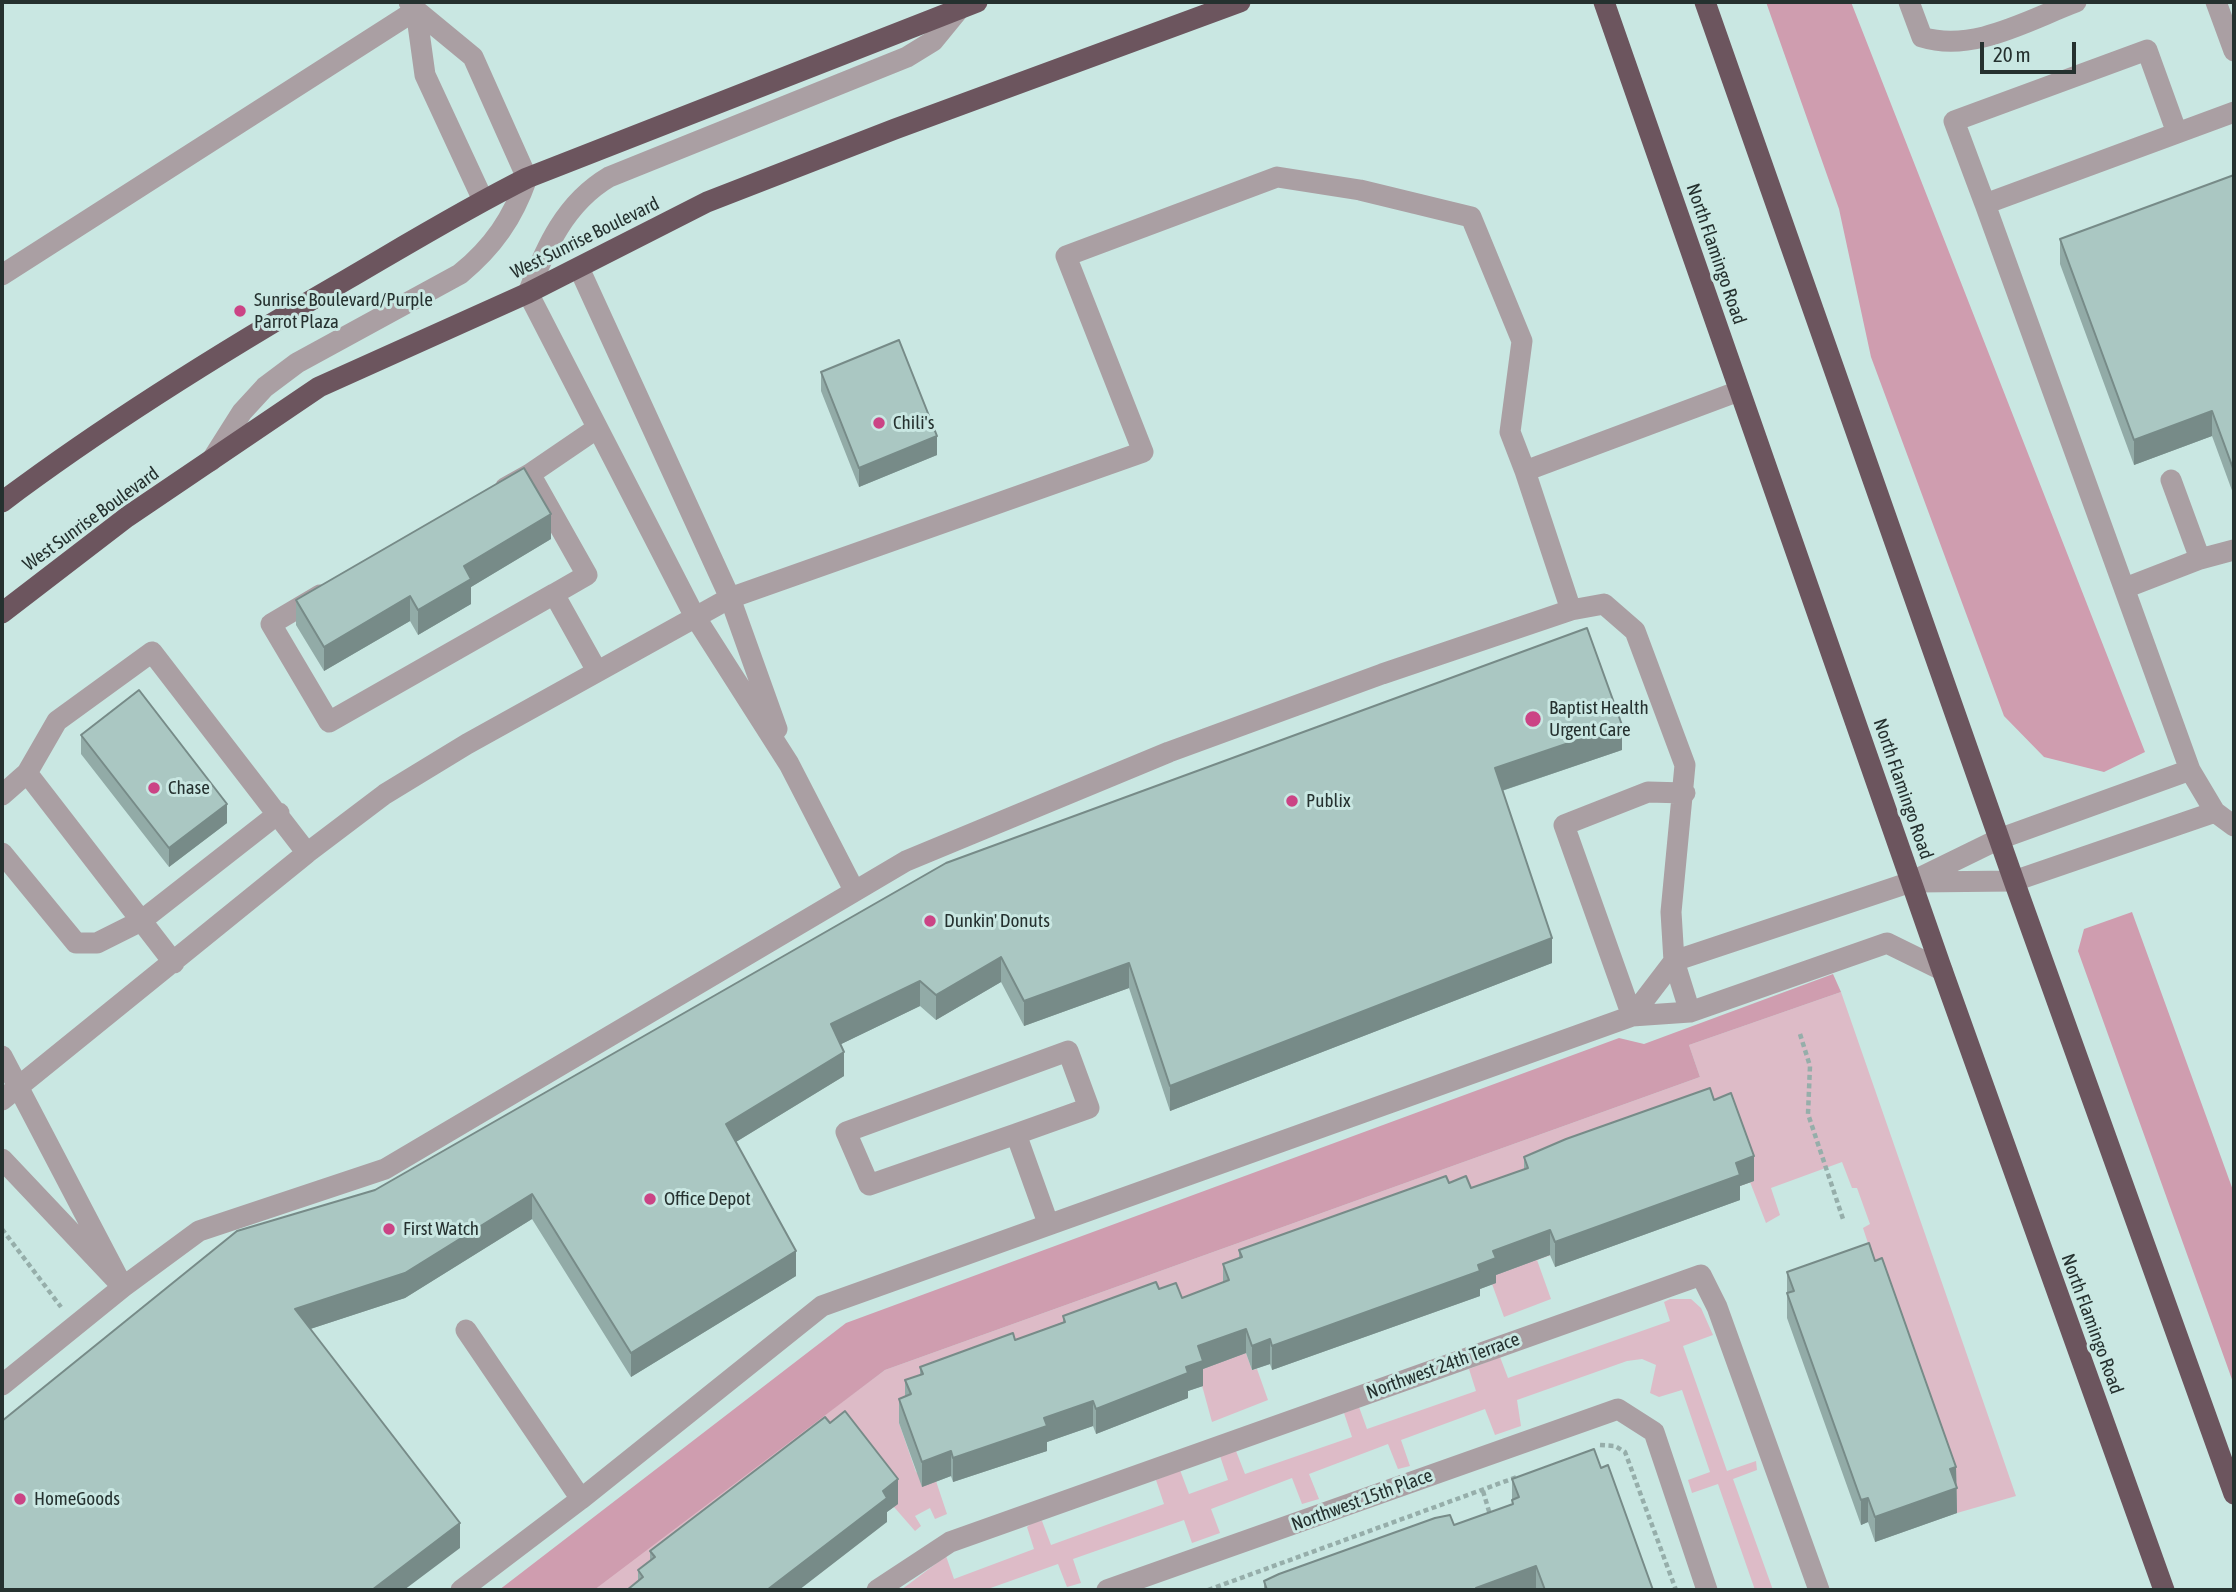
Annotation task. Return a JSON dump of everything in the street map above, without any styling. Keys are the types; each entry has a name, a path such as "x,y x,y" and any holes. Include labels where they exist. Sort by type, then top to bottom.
{"highway":[{"name":"West Sunrise Boulevard","path":"2,613 127,517 318,387 579,268 707,202 895,129 1240,2"},
{"name":"North Flamingo Road","path":"1604,2 1941,970 2164,1590"},
{"path":"1705,2 2014,881 2234,1494"},
{"path":"2,502 76,446 284,315 483,200 527,178 969,5"}],"street":[{"path":"1909,2 1922,37 1949,42 1979,38 2076,2"},
{"path":"2216,2 2234,51"},
{"path":"854,890 789,764 694,615 596,429 528,292 557,228 593,186 608,177 907,57 933,41 969,5"},
{"path":"211,461 242,412 265,387 297,363 460,274 480,258 500,234 517,206 527,178 473,57 413,6"},
{"path":"413,6 425,75 483,200"},
{"path":"2,275 413,6"},
{"path":"2177,133 2147,50 1954,121 2190,770 2215,812 2234,826"},
{"path":"1985,204 2234,112"},
{"path":"10,1094 82,1032 385,794 694,615 730,598 1143,452 1066,256 1277,177 1360,190 1471,217 1522,341 1510,432 1570,610"},
{"path":"579,268 730,598 789,764"},
{"path":"1525,471 1739,391"},
{"path":"483,501 530,474 596,429"},
{"path":"341,583 271,624 329,722 587,575 530,474"},
{"path":"2171,480 2200,559"},
{"path":"2125,587 2200,559 2234,550"},
{"path":"554,594 597,671"},
{"path":"2,1385 123,1287 199,1231 385,1169 906,861 1169,752 1369,678 1570,610 1604,604 1635,631 1685,765 1685,793 1671,912 1674,961 1690,1012"},
{"path":"2,795 27,773 57,721 152,652 307,853"},
{"path":"1632,1016 1674,961 1911,882 2000,839 2190,770"},
{"path":"27,773 174,962"},
{"path":"1632,1016 1564,825 1648,792 1685,793"},
{"path":"1911,882 2014,881 2215,812"},
{"path":"2,853 76,943 97,943 141,921 278,813"},
{"path":"461,1590 582,1499 822,1306 1632,1016 1690,1012 1887,943 1941,970"},
{"path":"1068,1051 1089,1108 1016,1133 869,1185 846,1132 1068,1051"},
{"path":"2,1056 10,1094 123,1287"},
{"path":"1016,1133 1048,1223"},
{"path":"2,1160 123,1287"},
{"name":"Northwest 24th Terrace","path":"877,1590 950,1542 1701,1275 1717,1307 1819,1590"},
{"path":"466,1330 582,1499"},
{"name":"Northwest 15th Place","path":"1107,1590 1618,1409 1654,1432 1707,1590"}],"path":[{"path":"1800,1034 1810,1066 1808,1114 1843,1219"},
{"path":"2,1229 64,1311"},
{"path":"1588,1449 1601,1445 1615,1446 1625,1452 1676,1590"},
{"path":"1208,1590 1513,1480 1526,1471"},
{"path":"1483,1491 1494,1530"}],"shaded area":[{"path":"1766,2 1851,2 2145,752 2104,772 2044,757 2004,716 1871,357 1839,209"},
{"path":"2132,912 2234,1193 2234,1385 2078,951 2084,929"},
{"path":"1833,974 1841,992 1689,1045 1700,1077 885,1370 594,1590 499,1590 846,1323 1619,1038 1644,1044"},
{"path":"1841,992 2016,1496 1957,1513 1863,1228 1870,1224 1857,1188 1852,1188 1842,1162 1771,1188 1780,1215 1766,1223 1750,1182 1537,1260 1551,1299 1504,1317 1492,1284 1223,1289 1252,1370 1257,1369 1268,1400 1212,1422 1198,1371 1209,1366 899,1423 916,1472 936,1481 947,1514 935,1519 930,1508 915,1516 921,1526 915,1531 894,1507 644,1590 589,1590 885,1370 1700,1077 1689,1045"},
{"path":"1670,1299 1691,1299 1701,1308 1713,1335 1683,1346 1727,1471 1756,1461 1757,1470 1733,1479 1773,1590 1755,1590 1718,1484 1692,1493 1688,1480 1710,1472 1682,1390 1659,1397 1650,1393 1656,1365 1642,1359 1627,1361 1517,1400 1521,1426 1495,1435 1485,1409 1401,1440 1410,1466 1398,1469 1388,1444 1309,1474 1319,1499 1302,1504 1292,1478 1211,1509 1220,1533 1192,1543 1184,1520 1073,1559 1081,1583 1067,1587 1058,1564 985,1590 901,1590 946,1556 954,1579 1034,1549 1027,1527 1033,1522 1042,1521 1051,1545 1164,1504 1156,1480 1180,1470 1189,1494 1228,1480 1220,1456 1236,1451 1245,1474 1352,1437 1344,1413 1359,1407 1367,1429 1476,1391 1469,1369 1500,1357 1508,1378 1670,1321 1664,1302"}],"building":[{"path":"2234,175 2234,471 2212,411 2134,440 2060,239"},
{"name":"Chili's","path":"899,340 937,436 859,468 821,372"},
{"path":"524,468 551,514 464,566 471,579 418,610 410,596 324,647 296,600"},
{"path":"1587,628 1622,725 1495,768 1552,938 1170,1086 1129,963 1024,1001 1001,957 936,995 920,981 831,1024 844,1052 726,1124 796,1251 631,1353 532,1194 405,1273 295,1309 460,1523 372,1590 2,1590 2,1421 237,1231 375,1190 946,863"},
{"name":"Chase","path":"139,690 227,804 169,848 81,735"},
{"path":"1710,1088 1714,1100 1731,1093 1754,1156 1736,1163 1740,1175 1555,1242 1550,1230 1493,1251 1496,1258 1478,1265 1480,1271 1272,1346 1270,1339 1252,1346 1246,1329 1198,1346 1203,1361 1186,1367 1188,1373 1096,1409 1093,1401 1044,1418 1047,1426 953,1458 951,1451 922,1462 899,1399 911,1394 905,1380 923,1374 920,1367 1013,1333 1015,1340 1065,1322 1063,1316 1156,1282 1159,1289 1176,1283 1182,1298 1229,1280 1223,1264 1242,1257 1239,1250 1446,1176 1449,1183 1466,1176 1471,1188 1528,1168 1524,1157 1566,1139"},
{"path":"1869,1243 1875,1261 1882,1258 1956,1467 1950,1469 1957,1488 1875,1517 1868,1498 1861,1500 1787,1293 1794,1291 1787,1272"},
{"path":"845,1411 898,1479 883,1491 887,1498 767,1590 627,1590 643,1577 638,1570 655,1557 650,1551 825,1417 830,1423"},
{"path":"1594,1449 1601,1468 1608,1465 1653,1590 1545,1590 1536,1566 1476,1588 1477,1590 1267,1590 1264,1581 1279,1574 1435,1518 1450,1515 1454,1525 1513,1504 1512,1500 1519,1497 1512,1479"}],"place":[{"name":"Sunrise Boulevard/Purple Parrot Plaza","path":"240,311"},
{"name":"Chili's","path":"879,423"},
{"name":"Baptist Health Urgent Care","path":"1533,719"},
{"name":"Chase","path":"154,788"},
{"name":"Publix","path":"1292,801"},
{"name":"Dunkin' Donuts","path":"930,921"},
{"name":"Office Depot","path":"650,1199"},
{"name":"First Watch","path":"389,1229"},
{"name":"HomeGoods","path":"20,1499"}]}
